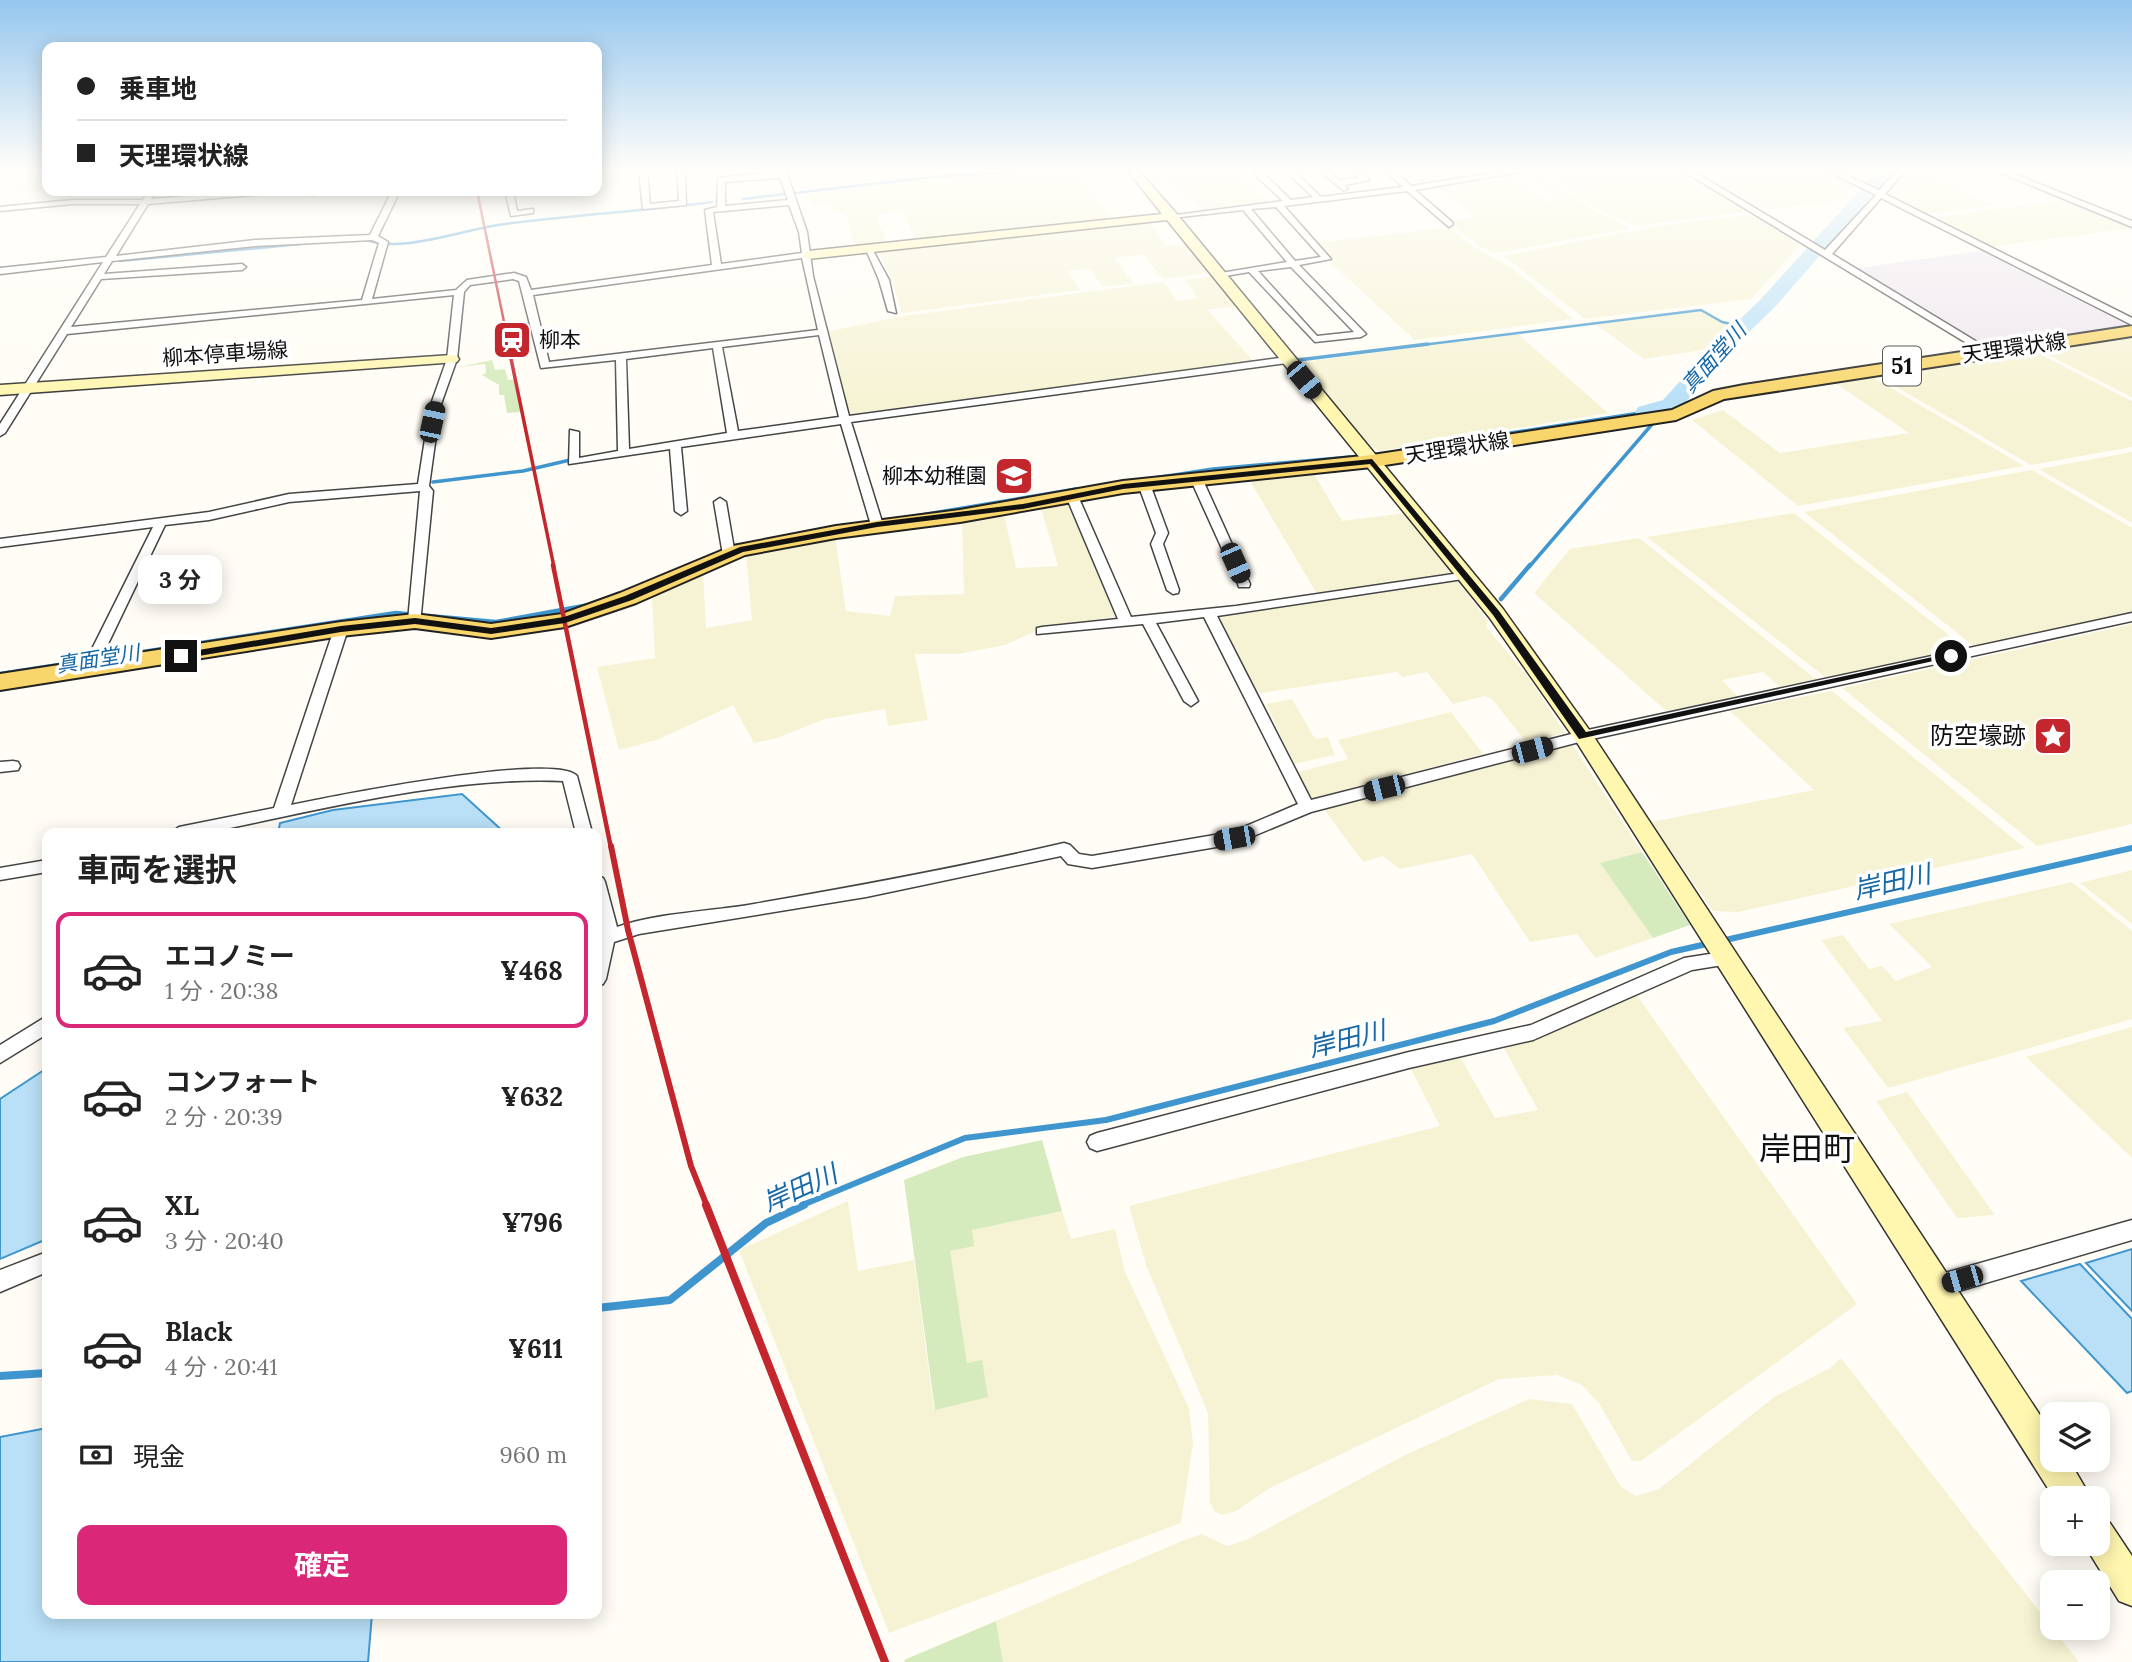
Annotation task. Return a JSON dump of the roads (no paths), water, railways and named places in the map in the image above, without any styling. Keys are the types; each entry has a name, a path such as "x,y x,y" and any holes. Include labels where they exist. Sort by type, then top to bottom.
{"main road":[{"name":"天理環状線","path":"0,682 341,629 415,621 491,631 565,620 628,598 740,550 877,525 960,516 1144,484 1372,461 1676,415 1719,396 1744,390 2132,331"},
{"name":"柳本停車場線","path":"0,390 452,359"},
{"path":"1721,947 2066,1486"}],"street":[{"path":"0,433 117,249"},
{"path":"0,271 205,249"},
{"path":"366,302 382,249"},
{"path":"714,249 717,268"},
{"path":"806,249 809,276 845,420 877,525"},
{"path":"868,249 884,280 892,311"},
{"path":"528,293 872,249"},
{"path":"1097,1142 1409,1060 1534,1032 1721,947 1583,736 1496,613 1198,249"},
{"path":"1252,270 1315,339 1361,334 1280,249"},
{"path":"1219,274 1327,259 1318,249"},
{"path":"1814,249 1987,351"},
{"path":"1824,254 1829,249"},
{"path":"1988,249 2132,322"},
{"path":"98,277 242,267"},
{"path":"422,487 435,407 452,359 459,292 467,283 514,276 523,279 545,366 823,332"},
{"path":"64,331 459,292"},
{"path":"717,345 733,435"},
{"path":"621,358 624,454"},
{"path":"574,432 573,461 733,435 1287,360"},
{"path":"675,445 681,511"},
{"path":"1196,478 1244,584"},
{"path":"1144,484 1162,533 1157,544 1173,590"},
{"path":"0,543 253,509 289,498 422,487 427,491 415,621"},
{"path":"1072,496 1126,621"},
{"path":"720,502 729,555"},
{"path":"89,669 161,522"},
{"path":"1042,631 1208,612 1463,575"},
{"path":"1208,612 1307,807"},
{"path":"602,956 606,938 628,930 746,912 992,867 1065,849 1074,860 1092,862 1234,838 1307,807 1583,736 2132,617"},
{"path":"1147,618 1191,701"},
{"path":"281,811 341,629"},
{"path":"231,827 281,811 451,782 558,775 569,776 583,828"},
{"path":"0,874 42,867"},
{"path":"602,901 611,936"},
{"path":"0,1055 42,1027"},
{"path":"1938,1286 2132,1230"},
{"path":"0,1281 42,1264"},
{"path":"2110,1554 2132,1588"}],"water":[{"path":"462,794 499,828 279,828 280,823 333,810"},
{"path":"42,1071 42,1241 0,1259 0,1099"},
{"path":"2132,1249 2132,1311 2086,1263"},
{"path":"2080,1264 2132,1319 2132,1391 2127,1393 2021,1281"},
{"path":"42,1429 42,1619 372,1619 368,1662 0,1662 0,1437"}],"waterway":[{"path":"120,261 253,249"},
{"name":"真面堂川","path":"1646,412 1671,405 1717,352 1767,304 1817,249"},
{"path":"0,268 67,261"},
{"path":"1414,346 1701,310 1722,322 1745,327"},
{"path":"1290,361 1428,344"},
{"name":"真面堂川","path":"1401,450 1646,412"},
{"path":"1529,567 1654,422"},
{"name":"真面堂川","path":"1148,479 1213,469 1350,457"},
{"path":"433,482 523,471 570,460"},
{"name":"真面堂川","path":"903,518 1076,489"},
{"path":"1501,599 1530,565"},
{"name":"真面堂川","path":"429,616 496,622 589,605"},
{"name":"真面堂川","path":"0,674 396,613 416,615"},
{"name":"岸田川","path":"1721,941 2132,848"},
{"name":"岸田川","path":"800,1206 965,1138 1106,1120 1494,1021 1671,952 1711,943"},
{"name":"岸田川","path":"602,1307 670,1300 766,1223 804,1205"},
{"name":"岸田川","path":"0,1376 42,1373"}],"railway":[{"path":"489,249 509,346"},
{"path":"508,344 554,567"},
{"path":"553,565 611,848"},
{"path":"611,846 628,930 691,1166 707,1206"},
{"path":"706,1205 885,1662"}],"place":[{"name":"柳本","path":"512,340"},
{"name":"柳本幼稚園","path":"1014,476"},
{"name":"防空壕跡","path":"2053,736"}],"district":[{"name":"岸田町","path":"1807,1149"}]}
